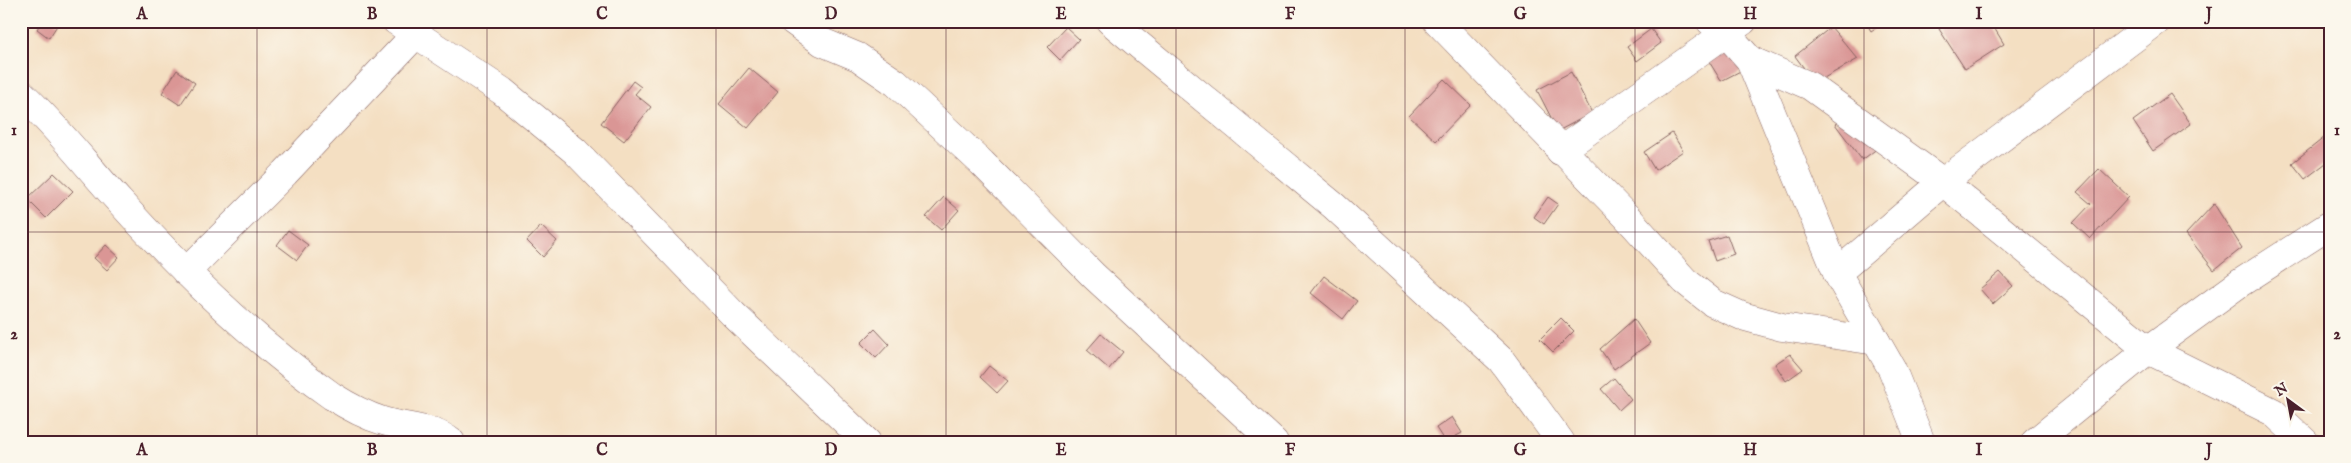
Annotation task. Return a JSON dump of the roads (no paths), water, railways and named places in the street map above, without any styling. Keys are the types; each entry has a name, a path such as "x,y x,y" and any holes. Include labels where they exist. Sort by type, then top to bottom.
{"street":[{"path":"793,21 822,42 858,58 896,83 982,163 1094,276 1274,442"},
{"path":"1110,21 1334,206 1501,360 1561,442"},
{"path":"1437,21 1560,151 1627,217 1685,281 1713,303 1742,316 1782,327 1876,341"},
{"path":"1837,273 1943,182 2157,21"},
{"path":"1560,151 1726,25 1750,60 1837,273 1892,369 1921,442"},
{"path":"186,272 285,173 406,28 502,90 575,151 733,314 867,442"},
{"path":"1750,60 1810,86 1943,182 2148,350 2273,412 2305,442"},
{"path":"21,93 48,119 121,203 186,272 252,333 334,397 382,421 416,428 451,442"},
{"path":"2035,442 2148,350 2240,283 2330,225"}]}
